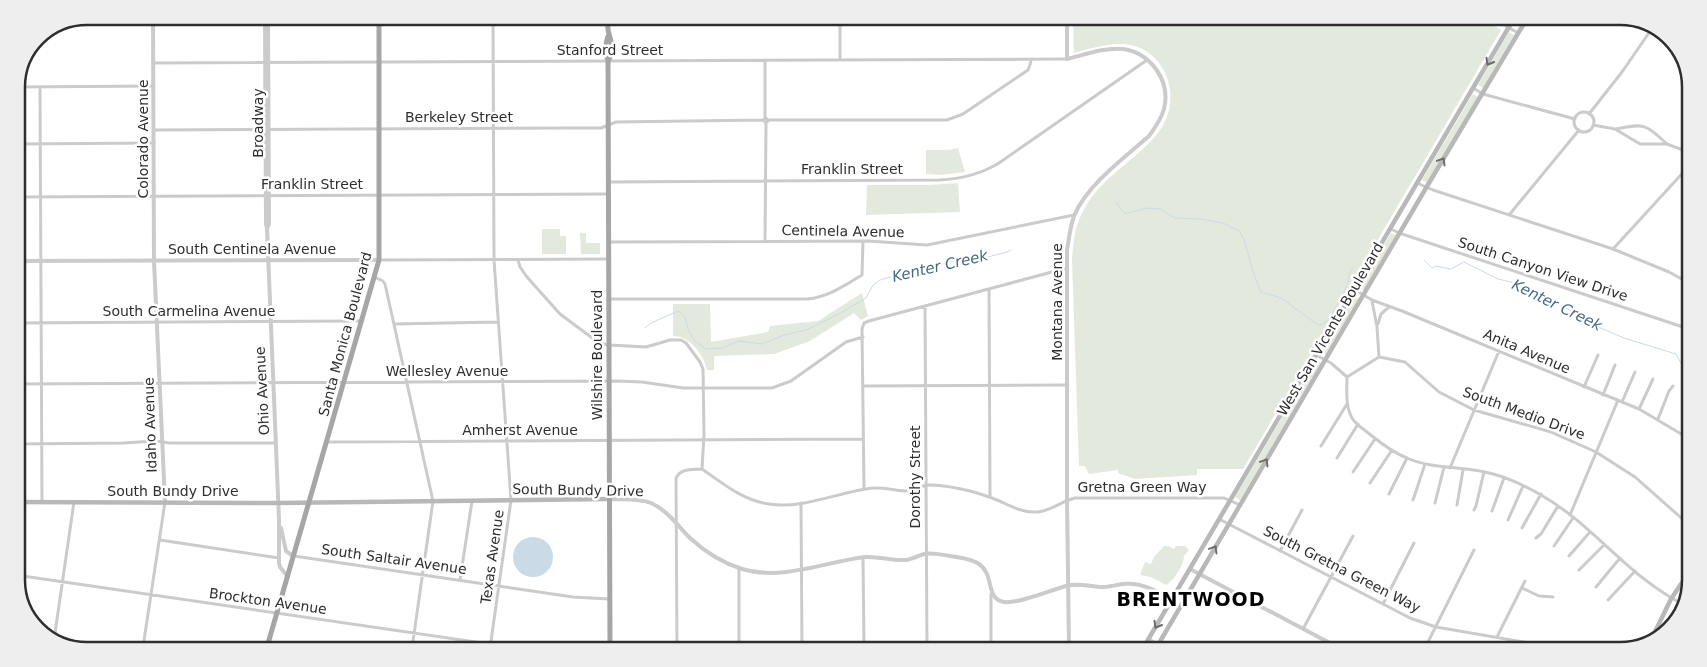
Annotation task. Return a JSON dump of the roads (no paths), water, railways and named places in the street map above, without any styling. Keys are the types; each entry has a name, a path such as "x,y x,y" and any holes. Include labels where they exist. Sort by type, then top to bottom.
{"main road":[{"name":"Santa Monica Boulevard","path":"268,642 379,260 379,25"},
{"name":"Wilshire Boulevard","path":"608,25 606,56 608,61 610,642"},
{"name":"West San Vicente Boulevard","path":"1159,642 1523,25"},
{"name":"West San Vicente Boulevard","path":"1147,642 1509,27"},
{"name":"South Bundy Drive","path":"25,502 278,503 309,501 610,499"},
{"path":"1655,632 1671,599 1682,583"},
{"path":"1174,616 1174,605 1171,600 1185,596"}],"street":[{"name":"Colorado Avenue","path":"153,25 154,261"},
{"name":"Broadway","path":"266,25 266,224 268,261"},
{"name":"Texas Avenue","path":"491,642 511,500 494,260 493,25"},
{"path":"840,25 840,60"},
{"path":"1066,25 1067,59 1114,49 1128,50 1139,54 1147,60"},
{"path":"1505,25 1518,33"},
{"path":"1589,114 1622,72 1650,32"},
{"name":"Stanford Street","path":"154,63 1067,59"},
{"path":"765,60 765,241"},
{"name":"Berkeley Street","path":"154,130 601,128 616,122 947,120 963,114 1028,70 1031,60"},
{"name":"Franklin Street","path":"608,182 939,180 964,178 992,167 1147,60"},
{"name":"Montana Avenue","path":"1070,642 1067,500 1069,234 1074,215 1086,195 1149,136 1160,119 1164,109 1165,90 1158,72 1147,60"},
{"path":"25,87 154,86"},
{"path":"40,87 42,502"},
{"path":"1473,88 1483,94 1575,119"},
{"path":"1581,113 1589,114 1593,119 1593,124 1587,131 1578,130 1575,125 1575,119 1581,113"},
{"path":"1593,124 1615,129 1640,144 1667,144 1682,148"},
{"path":"1615,129 1636,125 1643,126 1652,130 1667,144"},
{"path":"1509,215 1578,130"},
{"path":"25,144 154,143"},
{"path":"1613,249 1682,173"},
{"path":"1417,183 1426,188 1613,249 1682,279"},
{"name":"Franklin Street","path":"25,197 608,194"},
{"name":"Centinela Avenue","path":"608,242 863,241 926,245 1074,215"},
{"name":"South Canyon View Drive","path":"1391,229 1682,327"},
{"path":"608,299 818,298 830,294 862,275 863,241"},
{"name":"South Centinela Avenue","path":"25,261 608,259"},
{"path":"518,260 520,267 527,277 560,314 600,343 646,347 672,340 683,341 702,365 704,374 702,469 682,471 677,475 677,642"},
{"name":"Idaho Avenue","path":"144,642 165,502 154,261"},
{"name":"Ohio Avenue","path":"268,261 279,558 280,568 288,577"},
{"path":"864,489 862,329 864,323 1068,268"},
{"path":"374,278 383,280 385,284 433,501 413,642"},
{"path":"989,289 990,497"},
{"name":"Anita Avenue","path":"1355,290 1372,300 1639,409 1682,434"},
{"path":"1347,377 1379,357 1377,327 1372,300"},
{"name":"Dorothy Street","path":"925,306 926,642"},
{"path":"1377,327 1381,314 1389,307"},
{"name":"South Carmelina Avenue","path":"25,323 361,321"},
{"path":"394,324 498,322"},
{"name":"Wellesley Avenue","path":"25,384 609,381 642,382 703,389 772,388 796,378 846,342 863,337"},
{"path":"1450,468 1499,351"},
{"path":"1316,355 1347,377"},
{"path":"1584,387 1598,355"},
{"name":"South Medio Drive","path":"1379,357 1405,362 1439,392 1474,410 1551,432 1596,452 1635,477 1682,518"},
{"path":"1603,395 1615,365"},
{"path":"1554,546 1571,516 1596,452 1634,372"},
{"path":"1347,377 1347,404 1352,418 1392,450 1407,458 1425,464 1484,472 1504,478 1541,494 1571,516 1635,571 1678,602"},
{"path":"1639,409 1653,379"},
{"path":"863,386 1068,385"},
{"path":"1658,419 1669,391 1673,386"},
{"path":"1321,446 1347,404"},
{"path":"1337,458 1358,424"},
{"path":"1353,472 1376,439"},
{"name":"Amherst Avenue","path":"326,442 863,440"},
{"path":"25,444 275,443"},
{"path":"1370,483 1392,450"},
{"path":"1389,494 1407,458"},
{"path":"1413,500 1425,464"},
{"path":"1435,503 1444,467"},
{"name":"Gretna Green Way","path":"702,469 726,486 759,502 776,505 801,503 864,489 880,488 905,491 926,486 957,489 990,497 1019,510 1034,513 1046,511 1074,498 1224,498 1240,504"},
{"path":"1457,505 1462,470"},
{"path":"1474,510 1484,472"},
{"path":"1492,511 1504,478"},
{"path":"1508,520 1523,486"},
{"path":"1522,528 1541,494"},
{"name":"South Bundy Drive","path":"610,499 650,503 665,512 707,551 739,568 766,573 802,569 863,558 881,557 904,560 926,554 936,554 969,559 978,563 988,574 992,594"},
{"path":"460,580 472,501"},
{"path":"56,634 74,502"},
{"path":"801,503 802,642"},
{"path":"1536,538 1541,534 1558,506"},
{"path":"1280,551 1302,510"},
{"name":"South Gretna Green Way","path":"1219,518 1410,618 1436,627 1525,642"},
{"name":"Ohio Avenue","path":"279,520 286,551 294,556"},
{"path":"1569,556 1590,532"},
{"path":"1303,629 1353,536"},
{"path":"160,540 279,558"},
{"path":"1383,604 1414,543"},
{"path":"1579,570 1604,545"},
{"path":"1428,642 1474,550"},
{"name":"South Saltair Avenue","path":"294,556 573,597 610,599"},
{"path":"863,558 864,642"},
{"path":"1596,587 1620,558"},
{"path":"739,568 739,642"},
{"path":"1190,569 1328,642"},
{"path":"1608,600 1635,571"},
{"name":"Brockton Avenue","path":"25,576 465,642"},
{"path":"1497,637 1525,581"},
{"path":"992,594 996,599 1010,602 1068,585 1085,584 1105,587 1130,584 1156,591 1171,600"},
{"path":"1522,588 1539,596 1553,597"},
{"path":"991,642 992,594"},
{"path":"1149,639 1154,642"}],"water":[{"path":"537,537 544,540 550,546 553,557 552,565 544,574 537,577 529,577 522,574 514,565 513,553 516,546 525,538"}],"waterway":[{"name":"Kenter Creek","path":"1116,202 1124,213 1147,208 1160,209 1175,218 1200,219 1223,223 1239,231 1244,239 1261,292 1281,298 1318,325 1327,321 1338,304 1353,268"},
{"name":"Kenter Creek","path":"645,328 651,323 678,311 685,317 688,329 694,340 706,349 722,348 739,341 762,344 784,335 806,330 839,314 866,298 873,285 880,280 921,272 961,259 984,258 1011,250"},
{"name":"Kenter Creek","path":"1424,260 1432,268 1436,266 1451,269 1464,262 1498,279 1515,283 1528,292 1553,300 1596,326 1624,338 1676,354 1682,365"}],"district":[{"name":"BRENTWOOD","path":"1191,599"}]}
